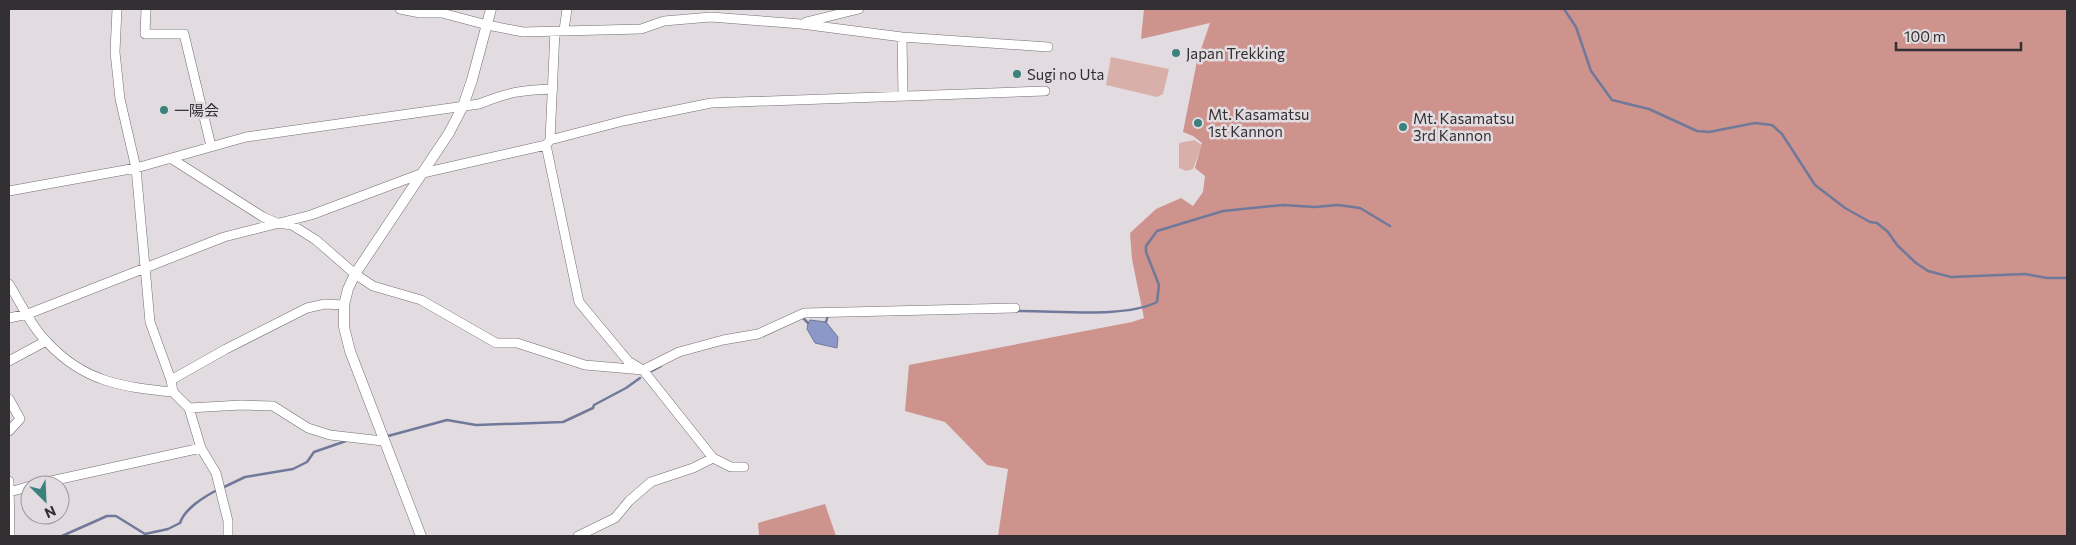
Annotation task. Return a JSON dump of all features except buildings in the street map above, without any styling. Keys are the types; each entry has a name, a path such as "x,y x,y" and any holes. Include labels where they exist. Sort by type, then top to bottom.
{"street":[{"path":"117,9 115,52 120,98 136,168 150,322 171,380 173,392 189,408 201,448 216,473 229,531 228,536"},
{"path":"146,9 145,34 184,34 211,146"},
{"path":"400,9 420,12 442,12 486,25 523,32 641,29 664,21 711,17 801,24 902,37 1048,47"},
{"path":"421,536 350,351 344,327 344,305 355,274 423,174 449,133 463,106 491,9"},
{"path":"567,9 559,30 548,143 579,302 628,361 643,370 713,458 731,466 744,466"},
{"path":"801,24 859,9"},
{"path":"902,37 903,95"},
{"path":"9,191 136,168 246,137 479,104 519,90 553,89"},
{"path":"9,318 28,314 224,237 277,222 311,215 423,174 548,143 623,121 710,103 1045,91"},
{"path":"172,159 263,217 292,225 316,240 355,274 373,286 421,300 496,343 517,343 585,365 643,370 679,352 723,340 758,334 804,313 1015,308"},
{"path":"9,284 46,341 76,367 104,381 132,388 173,392"},
{"path":"171,380 226,348 306,308 325,304 344,305"},
{"path":"9,361 46,341"},
{"path":"9,399 20,419 9,431"},
{"path":"189,408 241,405 273,406 308,428 330,435 383,441"},
{"path":"70,477 201,448"},
{"path":"578,536 615,518 628,501 651,482 693,468 713,458"},
{"path":"9,481 10,536"}],"shaded area":[{"path":"1144,9 2067,9 2067,536 998,536 1008,469 987,465 945,422 905,411 909,365 1132,322 1144,318 1132,259 1130,233 1156,209 1181,198 1193,206 1203,192 1205,176 1195,168 1202,143 1193,136 1183,132 1197,61 1210,23 1141,39"},
{"path":"1111,57 1169,69 1163,94 1157,97 1106,85"},
{"path":"1194,140 1202,145 1193,169 1186,171 1179,168 1179,143"},
{"path":"825,504 836,536 759,536 758,523"}],"water":[{"path":"810,320 826,322 838,337 837,348 815,343 807,329"}],"waterway":[{"path":"1564,9 1576,27 1591,71 1612,100 1649,109 1697,131 1709,132 1755,123 1772,125 1782,134 1815,185 1845,208 1870,222 1877,223 1888,232 1897,245 1916,263 1928,271 1951,277 2025,274 2047,278 2067,278"},
{"path":"1015,311 1108,312 1143,307 1157,302 1159,285 1146,252 1146,246 1157,231 1223,211 1283,205 1315,207 1338,205 1360,208 1390,226"},
{"path":"826,322 828,315"},
{"path":"803,318 808,323"},
{"path":"652,371 661,366"},
{"path":"388,436 447,420 476,425 563,422 593,408 594,405 626,388 640,378"},
{"path":"222,488 245,477 293,469 307,462 314,452 346,441"},
{"path":"62,536 107,516 116,516 145,534 168,529 180,523 186,512 217,490"}],"place":[{"name":"Japan Trekking","path":"1176,53"},
{"name":"Sugi no Uta","path":"1017,74"},
{"name":"一陽会","path":"164,110"},
{"name":"Mt. Kasamatsu 1st Kannon","path":"1198,123"},
{"name":"Mt. Kasamatsu 3rd Kannon","path":"1403,127"}]}
